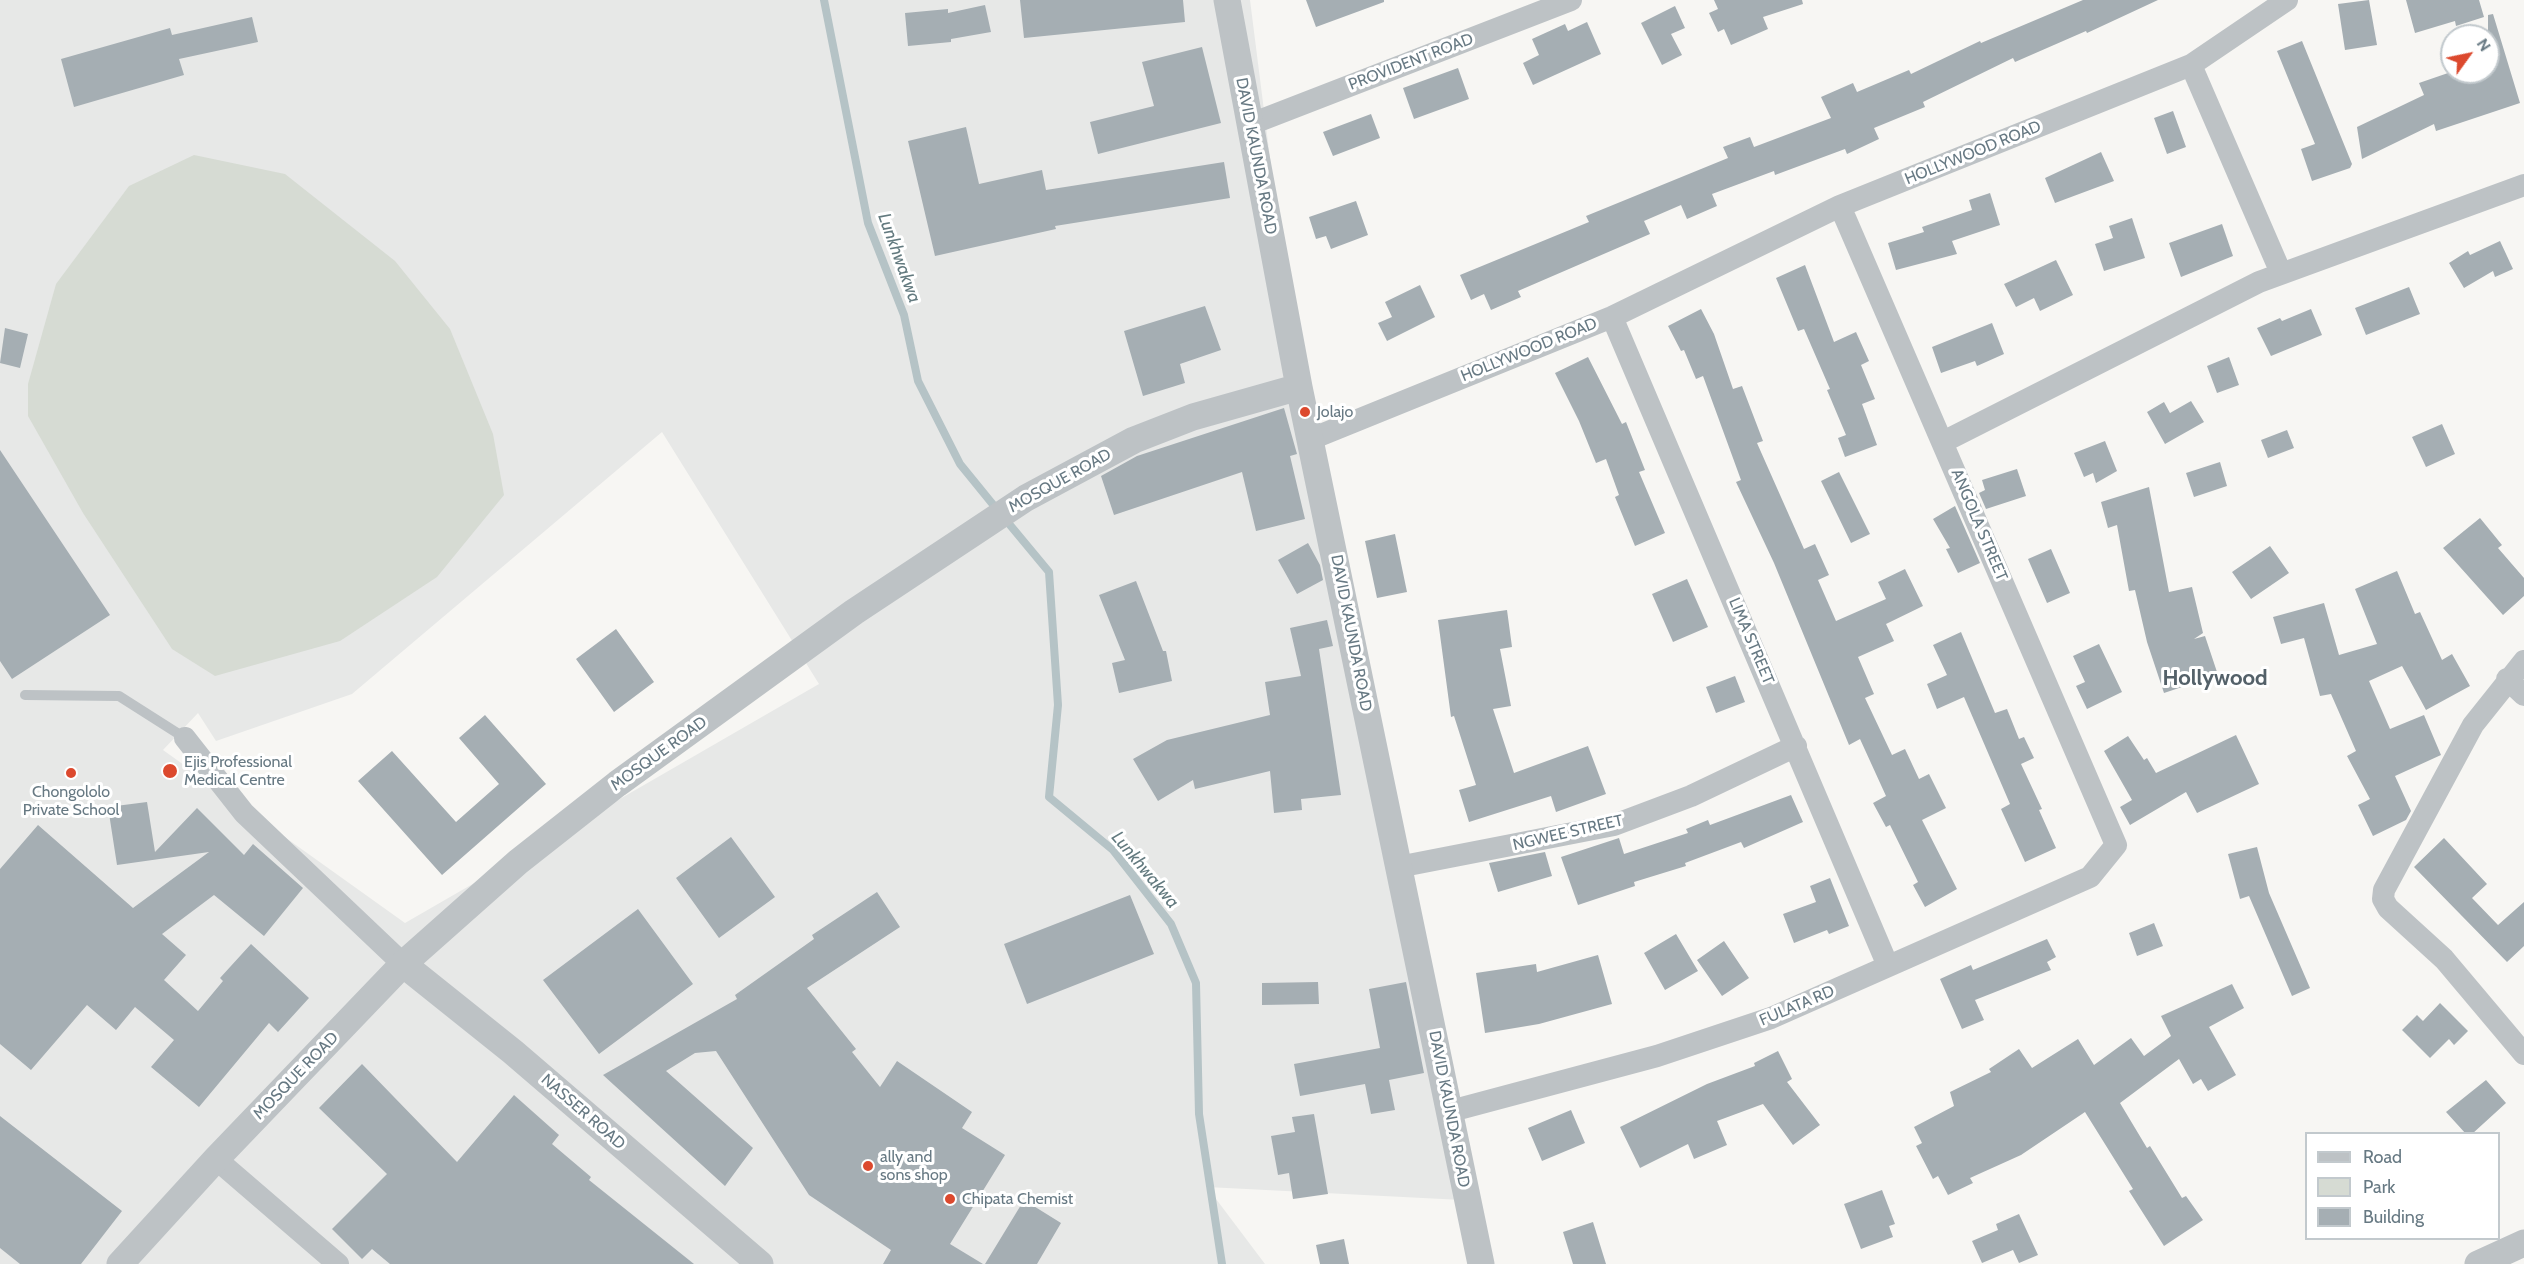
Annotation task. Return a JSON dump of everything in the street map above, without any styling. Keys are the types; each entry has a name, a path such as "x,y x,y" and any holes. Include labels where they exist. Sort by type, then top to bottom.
{"street":[{"name":"DAVID KAUNDA ROAD","path":"1227,0 1299,387 1481,1264"},
{"name":"PROVIDENT ROAD","path":"1251,124 1571,0"},
{"name":"HOLLYWOOD ROAD","path":"1311,439 1612,316 1840,206 2191,65 2287,0"},
{"path":"2191,65 2281,273"},
{"path":"1943,442 2281,273 2524,185"},
{"name":"ANGOLA STREET","path":"1840,206 2116,845"},
{"name":"LIMA STREET","path":"1612,316 1888,966"},
{"name":"MOSQUE ROAD","path":"120,1264 216,1159 403,964 518,862 617,784 854,612 1026,498 1134,440 1193,417 1299,387"},
{"path":"2524,661 2473,725 2384,890 2383,899 2388,908 2444,959 2524,1054"},
{"path":"2507,680 2524,695"},
{"path":"184,738 244,813 403,964"},
{"name":"NGWEE STREET","path":"1398,867 1614,825 1691,796 1796,746"},
{"name":"FULATA RD","path":"1451,1111 1657,1056 1759,1022 2090,877 2116,845"},
{"name":"NASSER ROAD","path":"403,964 513,1052 760,1264"},
{"path":"216,1159 338,1264"},
{"path":"2478,1264 2524,1243"}],"lane":[{"path":"25,695 119,696 184,738"}],"shaded area":[{"path":"0,0 1250,0 1299,387 1462,1200 1207,1187 1265,1264 0,1264","holes":["662,432 819,684 405,923 163,750 198,713 216,741 352,694"]}],"green space":[{"path":"194,155 285,174 395,261 450,329 493,434 504,495 437,577 340,641 215,676 172,649 83,513 28,416 28,384 56,284 129,186"}],"building":[{"path":"1020,0 1183,0 1185,22 1024,38"},
{"path":"1306,0 1384,0 1384,2 1316,27"},
{"path":"1714,0 1802,0 1803,4 1763,17 1768,29 1731,45 1724,29 1718,32 1709,13 1718,9"},
{"path":"2083,0 2158,0 2087,33 2086,31 2015,62 2013,58 1923,102 1925,107 1874,128 1879,139 1847,154 1845,149 1775,175 1774,171 1712,194 1717,206 1687,219 1681,205 1644,221 1650,234 1518,291 1521,297 1491,310 1484,294 1471,300 1460,275 1589,222 1586,216 1728,158 1723,147 1750,137 1754,147 1831,118 1821,97 1853,83 1857,92 1909,70 1911,74 1980,41 1981,43"},
{"path":"2369,0 2377,45 2345,50 2338,4"},
{"path":"2406,0 2479,0 2484,17 2462,24 2456,24 2455,21 2440,24 2415,33"},
{"path":"985,5 991,32 951,39 951,42 908,46 905,13 948,9 948,13"},
{"path":"1675,6 1685,28 1671,34 1682,55 1662,65 1641,23"},
{"path":"2493,14 2496,24 2488,24 2488,15"},
{"path":"252,17 258,42 179,59 184,75 74,107 61,59 170,28 172,35"},
{"path":"1587,22 1601,54 1533,85 1523,63 1539,55 1532,39 1565,24 1568,31"},
{"path":"2500,37 2520,103 2436,131 2434,124 2362,159 2357,127 2424,95 2419,83 2440,76 2440,84 2500,84"},
{"path":"2302,41 2352,164 2350,168 2312,181 2301,149 2315,144 2277,51"},
{"path":"1202,47 1221,123 1098,154 1090,122 1154,106 1142,62"},
{"path":"1458,68 1469,99 1414,119 1403,88"},
{"path":"2173,111 2186,147 2167,154 2154,118"},
{"path":"1371,114 1380,138 1333,156 1323,132"},
{"path":"966,127 979,184 1042,170 1046,190 1224,162 1230,198 1055,226 1056,229 935,256 908,141"},
{"path":"2101,152 2114,181 2055,203 2045,178"},
{"path":"1990,193 2000,225 1952,241 1957,254 1896,270 1888,243 1924,232 1922,227 1972,210 1969,200"},
{"path":"1356,201 1368,235 1331,249 1326,236 1316,239 1309,217"},
{"path":"2132,218 2145,258 2104,271 2095,244 2113,238 2109,226"},
{"path":"2222,224 2233,256 2181,277 2169,243"},
{"path":"2500,241 2513,269 2495,277 2493,271 2464,288 2449,263 2468,251 2470,255"},
{"path":"2056,260 2073,295 2040,311 2034,298 2016,307 2004,284"},
{"path":"1805,265 1834,342 1856,332 1869,361 1861,365 1875,399 1862,404 1877,445 1845,457 1838,438 1846,435 1827,390 1830,389 1804,329 1798,331 1776,278"},
{"path":"1420,285 1435,317 1387,341 1378,323 1392,317 1385,302"},
{"path":"2409,287 2420,314 2366,335 2355,308"},
{"path":"1205,306 1221,350 1180,364 1185,383 1143,396 1124,331"},
{"path":"1701,309 1714,334 1733,389 1742,386 1763,441 1757,443 1804,549 1815,544 1829,575 1818,580 1836,621 1886,599 1878,582 1905,569 1923,606 1886,624 1894,641 1858,657 1874,694 1865,698 1892,755 1905,749 1919,779 1929,774 1946,808 1922,820 1957,889 1925,907 1913,885 1918,882 1890,825 1886,827 1873,803 1886,796 1860,739 1849,745 1774,563 1736,482 1741,480 1703,376 1696,379 1684,350 1681,351 1668,326"},
{"path":"2311,309 2322,335 2271,356 2257,328"},
{"path":"1992,323 2004,354 1977,366 1975,361 1941,373 1932,347"},
{"path":"5,328 28,334 20,368 0,363"},
{"path":"1588,357 1622,424 1626,422 1645,470 1639,472 1665,533 1635,546 1615,497 1619,495 1606,459 1596,463 1579,421 1555,373"},
{"path":"2229,357 2239,385 2217,393 2207,366"},
{"path":"2191,401 2204,422 2165,444 2147,412 2164,402 2170,413"},
{"path":"1284,408 1297,454 1290,456 1305,519 1256,531 1242,472 1114,515 1101,476 1137,456"},
{"path":"2442,424 2455,454 2426,467 2412,437"},
{"path":"2287,430 2294,448 2268,458 2261,440"},
{"path":"2105,441 2117,471 2096,483 2093,473 2084,477 2074,453"},
{"path":"0,450 110,615 12,679 0,661"},
{"path":"2220,462 2227,486 2194,497 2186,473"},
{"path":"2017,469 2026,496 1986,509 1979,493 1985,490 1982,480"},
{"path":"1839,472 1870,534 1851,543 1821,481"},
{"path":"2149,487 2169,592 2192,587 2203,633 2194,639 2205,636 2218,675 2164,693 2147,642 2135,590 2129,591 2117,525 2108,528 2101,502"},
{"path":"1955,506 1980,563 1958,573 1946,549 1950,548 1933,519"},
{"path":"2480,518 2502,545 2498,548 2524,578 2524,596 2503,615 2443,548"},
{"path":"1395,534 1407,592 1377,598 1365,541"},
{"path":"1308,543 1320,565 1323,580 1297,594 1278,560"},
{"path":"2270,546 2289,573 2251,599 2232,572"},
{"path":"2051,549 2070,593 2047,603 2028,559"},
{"path":"2397,571 2415,614 2420,612 2442,660 2452,654 2470,686 2426,710 2402,666 2369,681 2390,729 2424,715 2441,755 2395,776 2411,811 2406,820 2373,836 2358,805 2370,799 2347,756 2356,751 2331,694 2320,696 2304,638 2281,644 2273,617 2324,603 2339,655 2377,644 2355,589"},
{"path":"1687,579 1708,627 1673,642 1652,594"},
{"path":"1136,581 1163,651 1166,651 1172,681 1119,693 1112,663 1125,660 1099,595"},
{"path":"1507,610 1512,647 1500,649 1511,706 1493,709 1514,773 1588,746 1606,794 1556,812 1551,796 1469,822 1459,790 1476,785 1454,716 1451,717 1438,620"},
{"path":"1327,620 1333,646 1319,649 1341,795 1301,799 1302,810 1274,813 1270,771 1195,789 1193,780 1158,801 1133,759 1167,740 1270,715 1265,682 1301,676 1290,628"},
{"path":"616,629 654,682 614,712 576,659"},
{"path":"1961,632 1995,713 2007,709 2019,739 2024,737 2034,758 2021,764 2042,809 2039,810 2056,848 2025,862 2001,809 2010,804 1964,697 1937,709 1927,684 1947,675 1933,645"},
{"path":"2099,644 2122,692 2087,709 2076,686 2085,682 2073,656"},
{"path":"1735,676 1745,702 1716,713 1706,687"},
{"path":"485,715 546,784 442,875 358,781 392,751 456,822 499,784 459,738"},
{"path":"2236,735 2259,784 2197,813 2186,792 2130,825 2120,807 2132,800 2104,751 2128,736 2144,760 2147,758 2156,773"},
{"path":"1791,795 1803,822 1744,848 1741,842 1685,863 1686,866 1634,882 1635,886 1578,905 1561,857 1619,838 1624,854 1688,833 1686,829 1708,820 1710,825"},
{"path":"147,802 155,852 197,808 244,855 253,844 303,888 264,936 214,895 162,934 186,955 164,980 198,1011 223,981 220,978 251,944 309,998 278,1032 269,1023 199,1107 151,1067 174,1040 135,1007 116,1030 87,1005 31,1070 0,1044 0,869 38,825 133,908 209,852 117,865 108,807"},
{"path":"731,837 775,897 719,938 676,878"},
{"path":"2444,838 2487,884 2472,898 2498,925 2524,902 2524,946 2507,962 2414,867"},
{"path":"2257,847 2269,893 2310,988 2292,996 2249,896 2240,899 2228,854"},
{"path":"1545,852 1552,876 1498,892 1489,863"},
{"path":"1830,878 1849,926 1829,934 1827,930 1794,943 1783,914 1816,902 1810,886"},
{"path":"877,892 900,927 807,988 856,1049 852,1052 880,1087 897,1061 972,1112 962,1128 1005,1155 950,1244 983,1264 883,1264 891,1250 809,1195 716,1051 695,1053 666,1071 753,1148 725,1186 603,1075 737,999 735,995 814,939 812,935"},
{"path":"1130,895 1154,954 1027,1004 1004,944"},
{"path":"638,909 693,984 599,1054 543,980"},
{"path":"2154,923 2163,946 2137,956 2129,933"},
{"path":"1676,934 1698,971 1665,990 1644,953"},
{"path":"2047,939 2056,957 2047,962 2051,970 1975,1000 1984,1020 1962,1029 1940,979 1971,965 1973,970"},
{"path":"1724,941 1749,978 1722,996 1697,960"},
{"path":"1598,955 1612,1004 1539,1024 1485,1033 1476,973 1536,964 1537,972"},
{"path":"1318,982 1319,1004 1262,1005 1262,983"},
{"path":"1406,982 1424,1073 1389,1080 1395,1110 1371,1114 1365,1084 1300,1096 1294,1064 1380,1048 1369,989"},
{"path":"2232,984 2244,1008 2209,1027 2236,1075 2208,1091 2201,1079 2193,1084 2179,1059 2120,1103 2147,1148 2150,1146 2182,1198 2186,1196 2203,1220 2164,1246 2129,1191 2133,1189 2085,1112 2021,1155 1970,1178 1973,1183 1948,1195 1938,1176 1933,1179 1916,1146 1922,1143 1914,1127 1954,1106 1950,1092 1991,1072 1989,1069 2019,1049 2032,1068 2078,1039 2094,1065 2131,1038 2144,1056 2171,1036 2161,1016"},
{"path":"2440,1003 2468,1031 2454,1045 2449,1039 2430,1058 2402,1030 2417,1015 2423,1021"},
{"path":"1778,1051 1792,1079 1787,1082 1820,1125 1793,1145 1763,1104 1717,1121 1727,1145 1694,1159 1688,1144 1640,1168 1620,1127 1707,1084 1755,1066 1754,1063"},
{"path":"362,1064 457,1162 514,1095 559,1135 552,1144 591,1177 589,1180 694,1264 390,1264 372,1249 362,1259 332,1229 387,1174 319,1108"},
{"path":"2486,1080 2506,1103 2474,1132 2464,1132 2446,1112"},
{"path":"1571,1110 1585,1143 1542,1161 1528,1128"},
{"path":"1314,1114 1328,1194 1293,1199 1289,1173 1278,1175 1271,1136 1295,1132 1292,1117"},
{"path":"0,1116 122,1211 81,1264 20,1264 0,1248"},
{"path":"1882,1190 1895,1224 1889,1226 1893,1237 1861,1249 1844,1204"},
{"path":"1024,1200 1061,1223 1037,1264 985,1264"},
{"path":"2019,1214 2038,1255 2019,1263 2013,1250 1982,1263 1972,1241 1998,1230 1996,1224"},
{"path":"1593,1222 1606,1264 1573,1264 1563,1232"},
{"path":"1344,1239 1349,1264 1320,1264 1316,1245"}],"waterway":[{"name":"Lunkhwakwa","path":"824,0 868,223 904,315 918,381 960,464 995,507"},
{"name":"Lunkhwakwa","path":"1010,525 1049,572 1058,705 1049,797 1113,850 1171,924 1196,983 1199,1114 1222,1264"}],"place":[{"name":"Jolajo","path":"1305,412"},
{"name":"Ejis Professional Medical Centre","path":"170,771"},
{"name":"Chongololo Private School","path":"71,773"},
{"name":"ally and sons shop","path":"868,1166"},
{"name":"Chipata Chemist","path":"950,1199"}],"district":[{"name":"Hollywood","path":"2215,679"}]}
